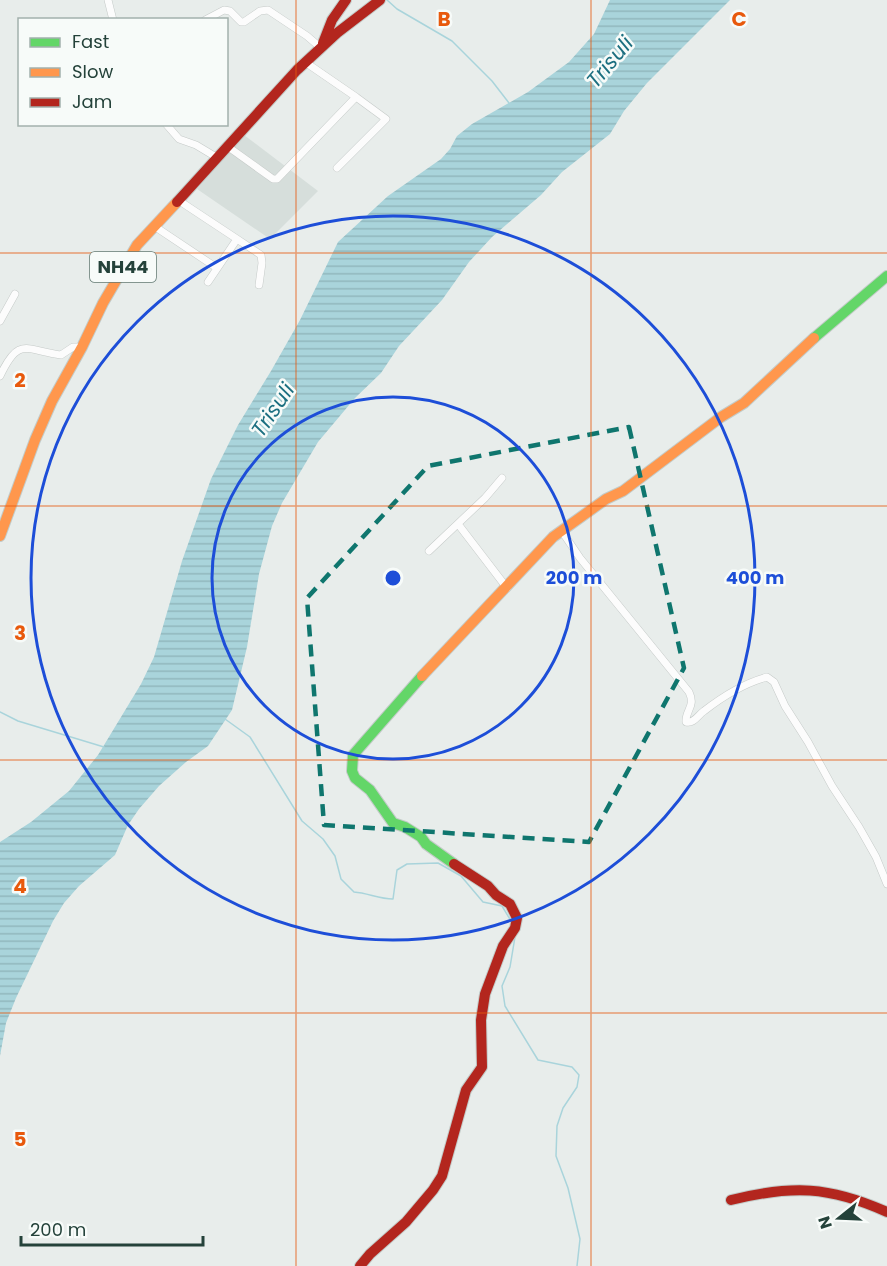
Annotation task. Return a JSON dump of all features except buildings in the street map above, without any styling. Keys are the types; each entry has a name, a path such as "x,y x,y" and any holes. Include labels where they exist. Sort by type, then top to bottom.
{"main road":[{"name":"NH44","path":"0,536 35,440 52,401 137,244 305,62 337,33 380,0"},
{"name":"NH44","path":"321,48 332,20 344,2"},
{"path":"360,1266 406,1222 442,1176 466,1090 482,1067 481,1020 485,994 503,946 515,928 517,918 510,904 496,895 488,886 426,844 421,837 393,823 370,790 355,778 352,771 353,755 405,694 553,537 744,403 825,328 887,276"},
{"path":"731,1200 779,1190 807,1189 836,1194 887,1212"}],"street":[{"path":"108,0 112,18"},
{"path":"209,18 224,10 230,11 241,22 244,22 260,11 268,10 321,48"},
{"path":"305,62 386,119 337,168"},
{"path":"227,146 273,179 277,179 356,97"},
{"path":"168,126 179,139 196,145 216,157"},
{"path":"178,200 261,255 259,285"},
{"path":"153,225 217,268"},
{"path":"208,282 237,239"},
{"path":"0,321 15,294"},
{"path":"0,376 9,356 19,349 36,349 61,355 73,347 82,347"},
{"path":"429,551 485,498 502,478"},
{"path":"458,524 507,588"},
{"path":"561,530 580,558 690,692 692,705 685,718 686,722 692,722 717,701 749,683 770,678 832,786 864,835 887,884"}],"highlighted area":[{"path":"629,427 684,668 589,842 324,825 307,598 428,466"}],"shaded area":[{"path":"244,135 318,191 270,239 197,189"}],"water":[{"name":"Trisuli","path":"610,0 730,0 647,83 624,111 610,134 562,172 541,195 492,237 469,262 442,300 399,346 381,373 355,398 318,442 282,503 272,526 259,574 247,647 232,710 208,746 159,786 139,809 128,825 115,855 79,886 64,903 16,998 6,1023 0,1056 0,842 31,822 69,791 98,755 141,684 154,657 182,561 211,479 238,425 300,320 338,242 388,196 441,159 457,136 472,124 528,92 569,62 594,34"}],"waterway":[{"path":"387,0 397,9 452,41 492,81 509,103"},
{"path":"0,712 18,721 104,747"},
{"path":"225,719 250,737 302,821 323,839 335,856 341,879 354,892 393,899 397,870 407,864 438,863 461,876 483,902 502,906 511,921"},
{"path":"515,937 510,967 502,986 505,1006 538,1060 572,1067 579,1075 577,1087 563,1108 557,1126 556,1156 568,1188 580,1239 577,1266"}],"traffic: fast":[{"path":"814,338 887,276"},
{"path":"422,676 353,755 352,771 355,778 370,790 393,823 421,837 426,844 454,864"}],"traffic: slow":[{"path":"0,536 35,440 52,401 103,303 137,245 177,202"},
{"path":"422,676 553,537 606,499 623,491 721,417 744,403 814,338"}],"traffic: jam":[{"path":"323,43 332,20 346,0"},
{"path":"177,202 297,70 337,33 380,0"},
{"path":"360,1266 406,1222 442,1176 466,1090 482,1067 481,1020 485,994 503,946 515,928 517,918 510,904 496,895 488,886 454,864"},
{"path":"731,1200 773,1192 810,1191 847,1197 887,1212"}]}
